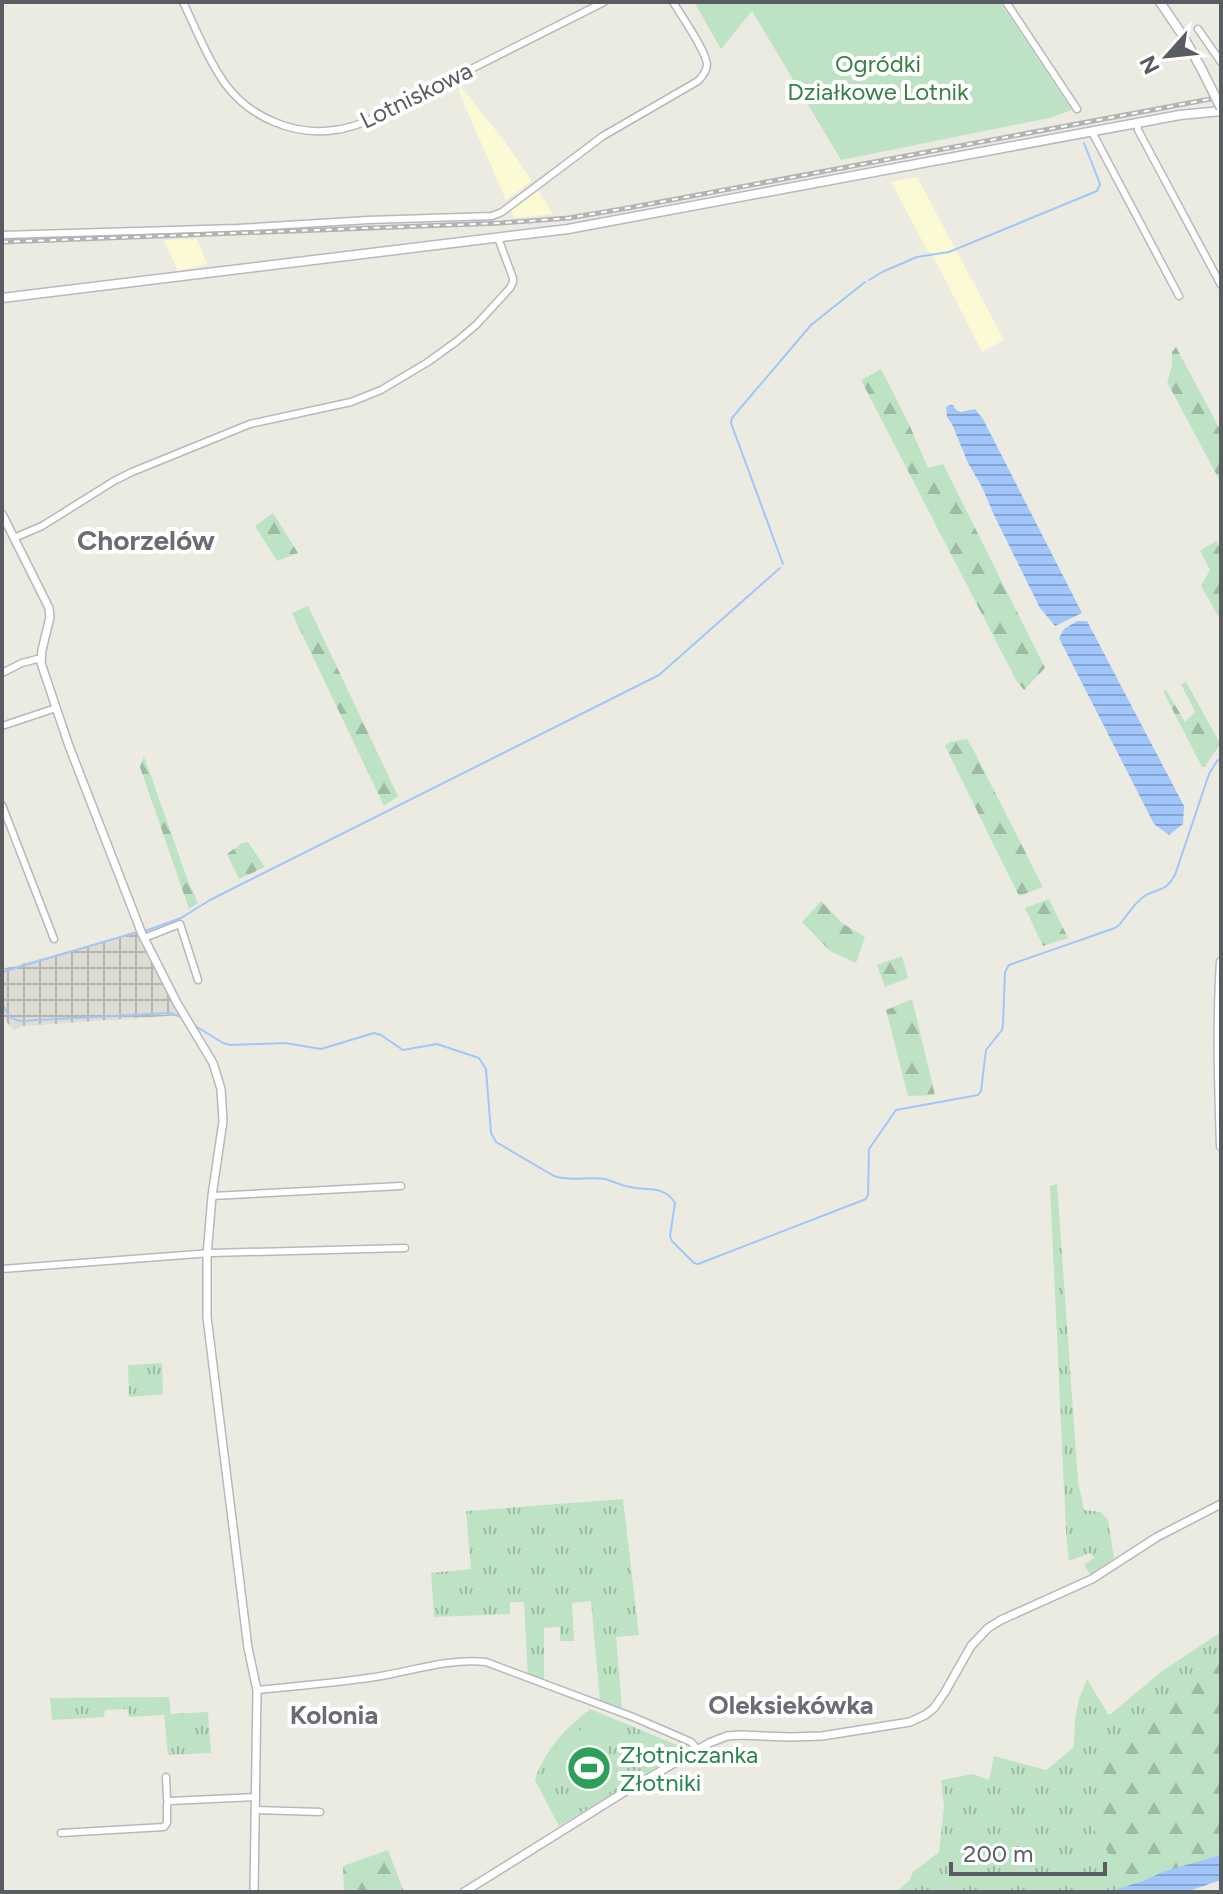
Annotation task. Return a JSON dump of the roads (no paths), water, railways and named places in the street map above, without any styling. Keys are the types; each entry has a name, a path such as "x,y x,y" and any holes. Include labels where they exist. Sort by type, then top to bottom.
{"main road":[{"path":"2,298 623,220 1137,123 1221,111 1201,68 1160,2"},
{"path":"1221,962 1218,1065 1221,1146"}],"street":[{"name":"Lotniskowa","path":"183,2 213,64 238,99 275,123 300,130 322,131 359,124 382,114 604,2"},
{"path":"2,235 487,218 502,212 603,136 704,75 707,64 703,53 673,2"},
{"path":"1006,2 1077,109"},
{"path":"1198,29 1221,62"},
{"path":"1137,123 1221,285"},
{"path":"1092,132 1179,296"},
{"path":"14,538 42,526 132,472 250,424 351,402 381,390 428,362 476,325 510,288 513,278 498,238"},
{"path":"2,514 6,531 14,538 49,608 42,669 126,895 144,938 219,1077 223,1121 207,1255 207,1317 248,1648 257,1690 254,1892"},
{"path":"2,673 41,658"},
{"path":"2,726 56,708"},
{"path":"2,805 54,939"},
{"path":"144,938 180,924 198,980"},
{"path":"212,1196 401,1186"},
{"path":"2,1269 211,1253 405,1248"},
{"path":"464,1892 697,1749 727,1736 822,1736 910,1722 925,1715 934,1708 963,1658 988,1628 1092,1579 1157,1537 1221,1504"},
{"path":"257,1690 374,1677 436,1663 474,1660 633,1717 691,1742 697,1749"},
{"path":"166,1777 167,1799 170,1801"},
{"path":"170,1801 256,1797"},
{"path":"61,1833 164,1827 167,1823 167,1803 170,1801"},
{"path":"255,1810 320,1812"}],"water":[{"path":"950,405 961,412 975,409 983,419 1082,613 1055,626 1040,608 947,417 946,407"},
{"path":"1077,621 1087,621 1184,806 1183,824 1169,835 1154,824 1059,638 1064,629"},
{"path":"1221,1855 1221,1880 1186,1892 1109,1892 1165,1871"}],"waterway":[{"path":"869,280 917,257 949,252 1097,191 1100,184 1084,143"},
{"path":"783,564 731,423 732,418 811,325 865,282"},
{"path":"145,931 181,918 210,900 659,675 780,568"},
{"path":"197,1027 230,1045 285,1043 321,1049 374,1033 403,1050 437,1044 479,1058 486,1069 491,1133 496,1142 554,1176 605,1179 666,1193 675,1203 672,1241 698,1264 866,1199 869,1149 896,1110 978,1095 986,1050 1002,1030 1005,972 1009,965 1115,928 1142,898 1167,885 1175,875 1209,774 1221,758"},
{"path":"2,972 137,932"},
{"path":"2,1004 10,1017 19,1021 169,1013 181,1017"}],"railway":[{"path":"2,242 569,218 1221,97"}],"place":[{"name":"Złotniczanka Złotniki","path":"589,1768"}],"district":[{"name":"Chorzelów","path":"146,540"},
{"name":"Oleksiekówka","path":"791,1705"},
{"name":"Kolonia","path":"334,1715"}],"park label":[{"name":"Ogródki Działkowe Lotnik","path":"878,77"}]}
